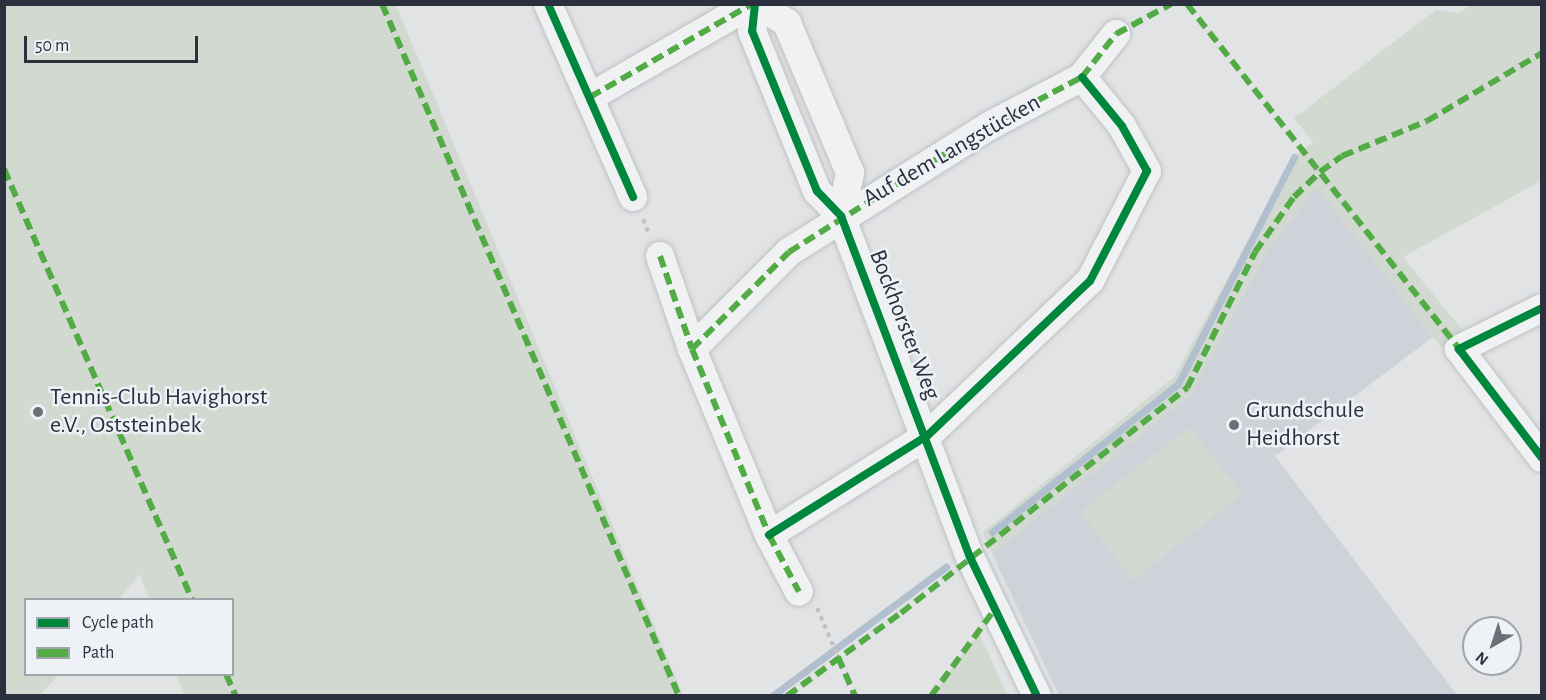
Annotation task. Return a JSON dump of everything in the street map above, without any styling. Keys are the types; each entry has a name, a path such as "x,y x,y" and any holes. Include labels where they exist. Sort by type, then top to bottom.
{"street":[{"path":"548,4 633,197"},
{"path":"590,97 755,4 787,22 850,173 841,216"},
{"name":"Auf dem Langstücken","path":"692,349 789,252 841,216 989,126 1082,77 1116,34"},
{"path":"769,535 927,436 1090,281 1147,171 1122,126 1082,77"},
{"name":"Bockhorster Weg","path":"841,216 927,436 970,557 1037,696"},
{"path":"660,256 692,349 769,535 799,592"},
{"path":"1542,308 1459,349 1542,458"}],"path":[{"path":"633,197 660,256"},
{"path":"799,592 815,604 838,657"}],"shaded area":[{"path":"4,5 396,5 683,695 184,695 176,676 234,676 234,598 149,598 140,574 120,598 24,598 24,676 57,676 40,695 5,695"},
{"path":"1471,5 1541,5 1541,181 1403,257 1463,331 1441,347 1316,187 1268,249 1192,394 992,554 983,532 1174,377 1293,157 1313,142 1294,118 1436,10 1457,13"},
{"name":"Grundschule Heidhorst","path":"1317,186 1433,337 1275,456 1457,695 1059,695 992,554 1191,394 1268,249"},
{"path":"1189,427 1242,494 1133,580 1080,512"},
{"path":"979,633 1007,695 932,695"}],"waterway":[{"path":"992,532 1178,384 1294,157"},
{"path":"772,696 946,567"}],"marked path":[{"path":"382,4 679,696"},
{"path":"590,97 752,4"},
{"path":"692,349 789,252 989,126 1082,77 1116,34 1171,4"},
{"path":"1187,4 1459,349"},
{"path":"787,696 901,613 1187,388 1255,252 1294,197 1320,172 1342,156 1427,121 1542,53"},
{"path":"4,169 191,598"},
{"path":"660,256 692,349 769,535 799,592"},
{"path":"931,696 995,609"},
{"path":"838,657 855,696"},
{"path":"227,676 236,696"}],"cycle path":[{"path":"548,4 633,197"},
{"path":"755,4 752,31 817,191 841,216 970,557 1037,696"},
{"path":"769,535 927,436 1090,281 1147,171 1122,126 1082,77"},
{"path":"1542,308 1459,349 1542,458"}],"place":[{"name":"Tennis-Club Havighorst e.V., Oststeinbek","path":"38,412"},
{"name":"Grundschule Heidhorst","path":"1234,425"}]}
